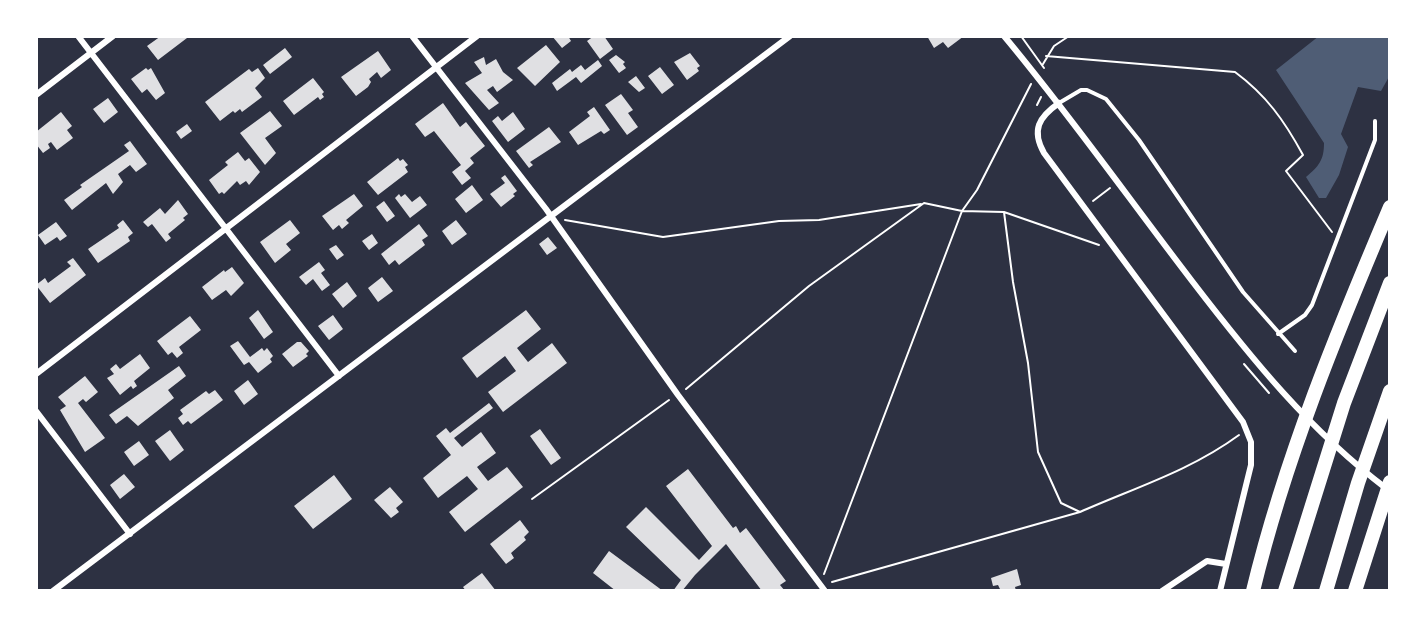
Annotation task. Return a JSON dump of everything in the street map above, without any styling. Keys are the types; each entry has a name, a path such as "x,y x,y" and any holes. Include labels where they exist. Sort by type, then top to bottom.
{"highway":[{"path":"1253,591 1282,488 1329,350 1390,207"},
{"path":"1285,591 1344,403 1390,283"},
{"path":"1326,591 1358,483 1390,391"},
{"path":"1355,591 1390,482"}],"street":[{"path":"78,36 339,376"},
{"path":"36,95 112,36"},
{"path":"412,36 552,218 678,395 825,591"},
{"path":"36,374 477,36"},
{"path":"53,591 552,218 790,36"},
{"path":"1004,36 1059,103 1176,260 1282,394 1326,440 1390,491"},
{"path":"1059,103 1038,122 1038,142 1248,432 1251,442 1251,465 1221,591"},
{"path":"36,411 130,534"},
{"path":"1162,591 1199,564 1207,561 1226,564"}],"lane":[{"path":"1059,103 1081,90 1087,90 1106,99 1139,140 1242,292 1295,351"},
{"path":"1278,334 1305,315 1312,305 1375,140 1375,121"}],"path":[{"path":"1021,36 1046,70"},
{"path":"1042,66 1054,46 1069,36"},
{"path":"1046,56 1235,72 1260,90 1292,135 1303,155 1286,171 1337,239"},
{"path":"820,585 962,211 977,190 1032,82"},
{"path":"1090,204 1112,187"},
{"path":"532,498 678,395 808,286 924,203"},
{"path":"552,218 663,237 779,221 819,220 924,203 962,211 1004,212 1104,246 1110,242"},
{"path":"1004,212 1013,282 1028,363 1038,452 1061,503 1080,512"},
{"path":"1240,359 1272,397"},
{"path":"820,585 1080,512 1171,476 1212,455 1239,435 1236,429"}],"water":[{"path":"1319,36 1390,36 1390,75 1381,91 1358,87 1341,134 1348,147 1339,175 1326,198 1319,198 1306,177 1320,162 1324,143 1276,70"}],"building":[{"path":"161,36 185,36 187,38 158,60 147,46"},
{"path":"552,36 568,36 571,41 562,48"},
{"path":"594,36 604,36 613,49 600,59 587,41"},
{"path":"927,36 964,36 948,48 943,42 934,48"},
{"path":"546,45 560,62 535,86 517,68"},
{"path":"285,48 292,57 270,74 263,65"},
{"path":"378,51 391,70 381,78 377,72 369,79 371,82 368,87 356,96 341,77"},
{"path":"690,53 700,66 697,68 699,71 687,80 674,62"},
{"path":"616,55 625,62 623,64 626,68 619,73 609,60"},
{"path":"484,57 486,65 496,59 503,72 513,80 497,92 493,86 487,90 499,103 489,110 465,83 482,73 474,62"},
{"path":"598,60 602,66 581,83 576,77 557,91 552,83 570,69 572,72 581,65 585,70"},
{"path":"660,67 674,85 662,94 648,76"},
{"path":"146,68 148,70 151,68 165,93 156,100 147,89 142,93 131,79"},
{"path":"258,68 265,78 255,88 262,97 242,112 240,109 235,113 233,111 220,121 205,102 249,69 252,72"},
{"path":"636,76 645,88 639,92 628,82"},
{"path":"313,78 324,92 322,94 324,97 320,100 318,97 294,115 283,101"},
{"path":"621,94 633,110 628,113 638,127 627,135 605,105"},
{"path":"108,98 118,112 104,123 93,109"},
{"path":"443,103 460,127 466,122 485,146 470,158 474,163 465,171 471,178 462,185 452,172 461,165 434,131 425,137 415,124"},
{"path":"594,107 610,130 604,134 601,131 578,145 569,132 590,116 587,112"},
{"path":"270,111 282,126 265,138 276,153 265,165 240,133"},
{"path":"61,112 72,126 67,130 73,138 57,150 51,142 48,144 50,148 43,153 36,144 36,132"},
{"path":"513,112 525,129 508,142 492,121 498,116 502,121"},
{"path":"187,124 192,131 181,139 176,132"},
{"path":"549,127 561,142 530,162 533,165 529,168 516,151"},
{"path":"130,141 147,164 136,172 130,165 118,174 123,182 113,194 106,183 72,210 64,200 82,187 80,185 129,151 124,145"},
{"path":"238,152 245,161 249,158 260,172 249,185 246,181 240,185 237,181 224,194 222,192 219,194 209,180 228,165 225,162"},
{"path":"398,158 400,161 403,159 408,165 405,167 408,172 378,195 367,182"},
{"path":"505,175 517,191 513,194 515,196 501,207 490,194 505,183 501,178"},
{"path":"472,185 483,200 466,213 455,199"},
{"path":"354,194 363,206 346,220 349,223 342,229 339,225 333,230 322,216"},
{"path":"399,194 401,197 405,194 412,202 420,196 427,205 410,218 395,198"},
{"path":"178,200 188,214 183,218 185,220 168,234 171,238 166,242 152,224 148,227 143,222 160,208 165,214"},
{"path":"384,201 395,216 387,222 376,207"},
{"path":"123,220 133,233 128,237 130,241 98,263 88,249 119,228 117,225"},
{"path":"290,220 300,233 286,244 291,250 275,263 260,242"},
{"path":"456,220 467,234 452,245 442,231"},
{"path":"56,222 67,236 60,241 57,237 45,245 38,235"},
{"path":"419,224 428,236 422,240 425,245 399,265 395,260 389,265 381,254"},
{"path":"372,234 378,243 369,250 362,241"},
{"path":"548,237 557,248 547,255 539,244"},
{"path":"336,245 344,255 337,260 329,249"},
{"path":"73,258 86,275 50,303 36,285 45,278 48,283 71,266 67,262"},
{"path":"319,262 325,270 321,273 330,285 322,291 313,279 306,285 299,277"},
{"path":"232,267 244,283 231,296 226,290 212,300 202,287 224,270 225,272"},
{"path":"382,277 393,291 378,302 368,288"},
{"path":"347,282 357,296 343,308 332,294"},
{"path":"258,310 273,332 264,339 249,318"},
{"path":"526,310 541,329 517,348 528,362 552,343 567,363 503,412 488,392 516,371 505,356 477,378 462,358"},
{"path":"333,315 343,329 329,340 318,326"},
{"path":"190,316 201,330 179,347 183,353 177,358 172,352 168,355 157,341"},
{"path":"238,341 250,357 262,348 264,351 267,348 273,356 270,359 272,362 258,373 249,362 244,365 230,346"},
{"path":"297,342 301,342 309,351 306,354 308,356 293,367 282,354"},
{"path":"140,354 150,368 134,381 137,386 133,389 131,386 120,395 107,378 114,374 110,369 116,364 120,369"},
{"path":"179,366 186,376 168,390 174,398 138,426 127,416 116,424 109,415"},
{"path":"85,376 98,392 86,402 83,399 78,403 105,438 85,452 60,410 66,406 58,397"},
{"path":"248,380 258,394 244,405 234,391"},
{"path":"215,390 223,400 191,424 188,421 183,425 178,418 183,414 180,410 206,391 209,394"},
{"path":"489,403 493,408 454,438 462,447 481,432 496,453 477,467 488,481 507,467 523,487 465,532 449,512 478,489 467,476 438,498 423,478 451,455 436,436 446,428 450,433"},
{"path":"540,429 561,458 551,465 530,436"},
{"path":"170,430 184,450 170,461 155,441"},
{"path":"139,441 149,455 134,466 124,452"},
{"path":"688,469 733,528 736,526 740,533 746,528 786,581 780,585 785,591 762,591 726,544 682,591 673,591 681,580 626,527 646,507 699,560 712,546 666,486"},
{"path":"124,474 135,487 120,499 110,485"},
{"path":"334,475 352,499 313,529 294,506"},
{"path":"390,487 403,502 396,508 399,512 391,518 374,500"},
{"path":"520,520 529,532 524,537 526,540 511,553 514,558 506,564 490,544"},
{"path":"609,551 663,591 616,591 593,573"},
{"path":"1017,569 1021,585 1015,587 1016,591 1001,591 998,585 993,586 991,578"},
{"path":"482,573 496,591 466,591 463,587"}]}
